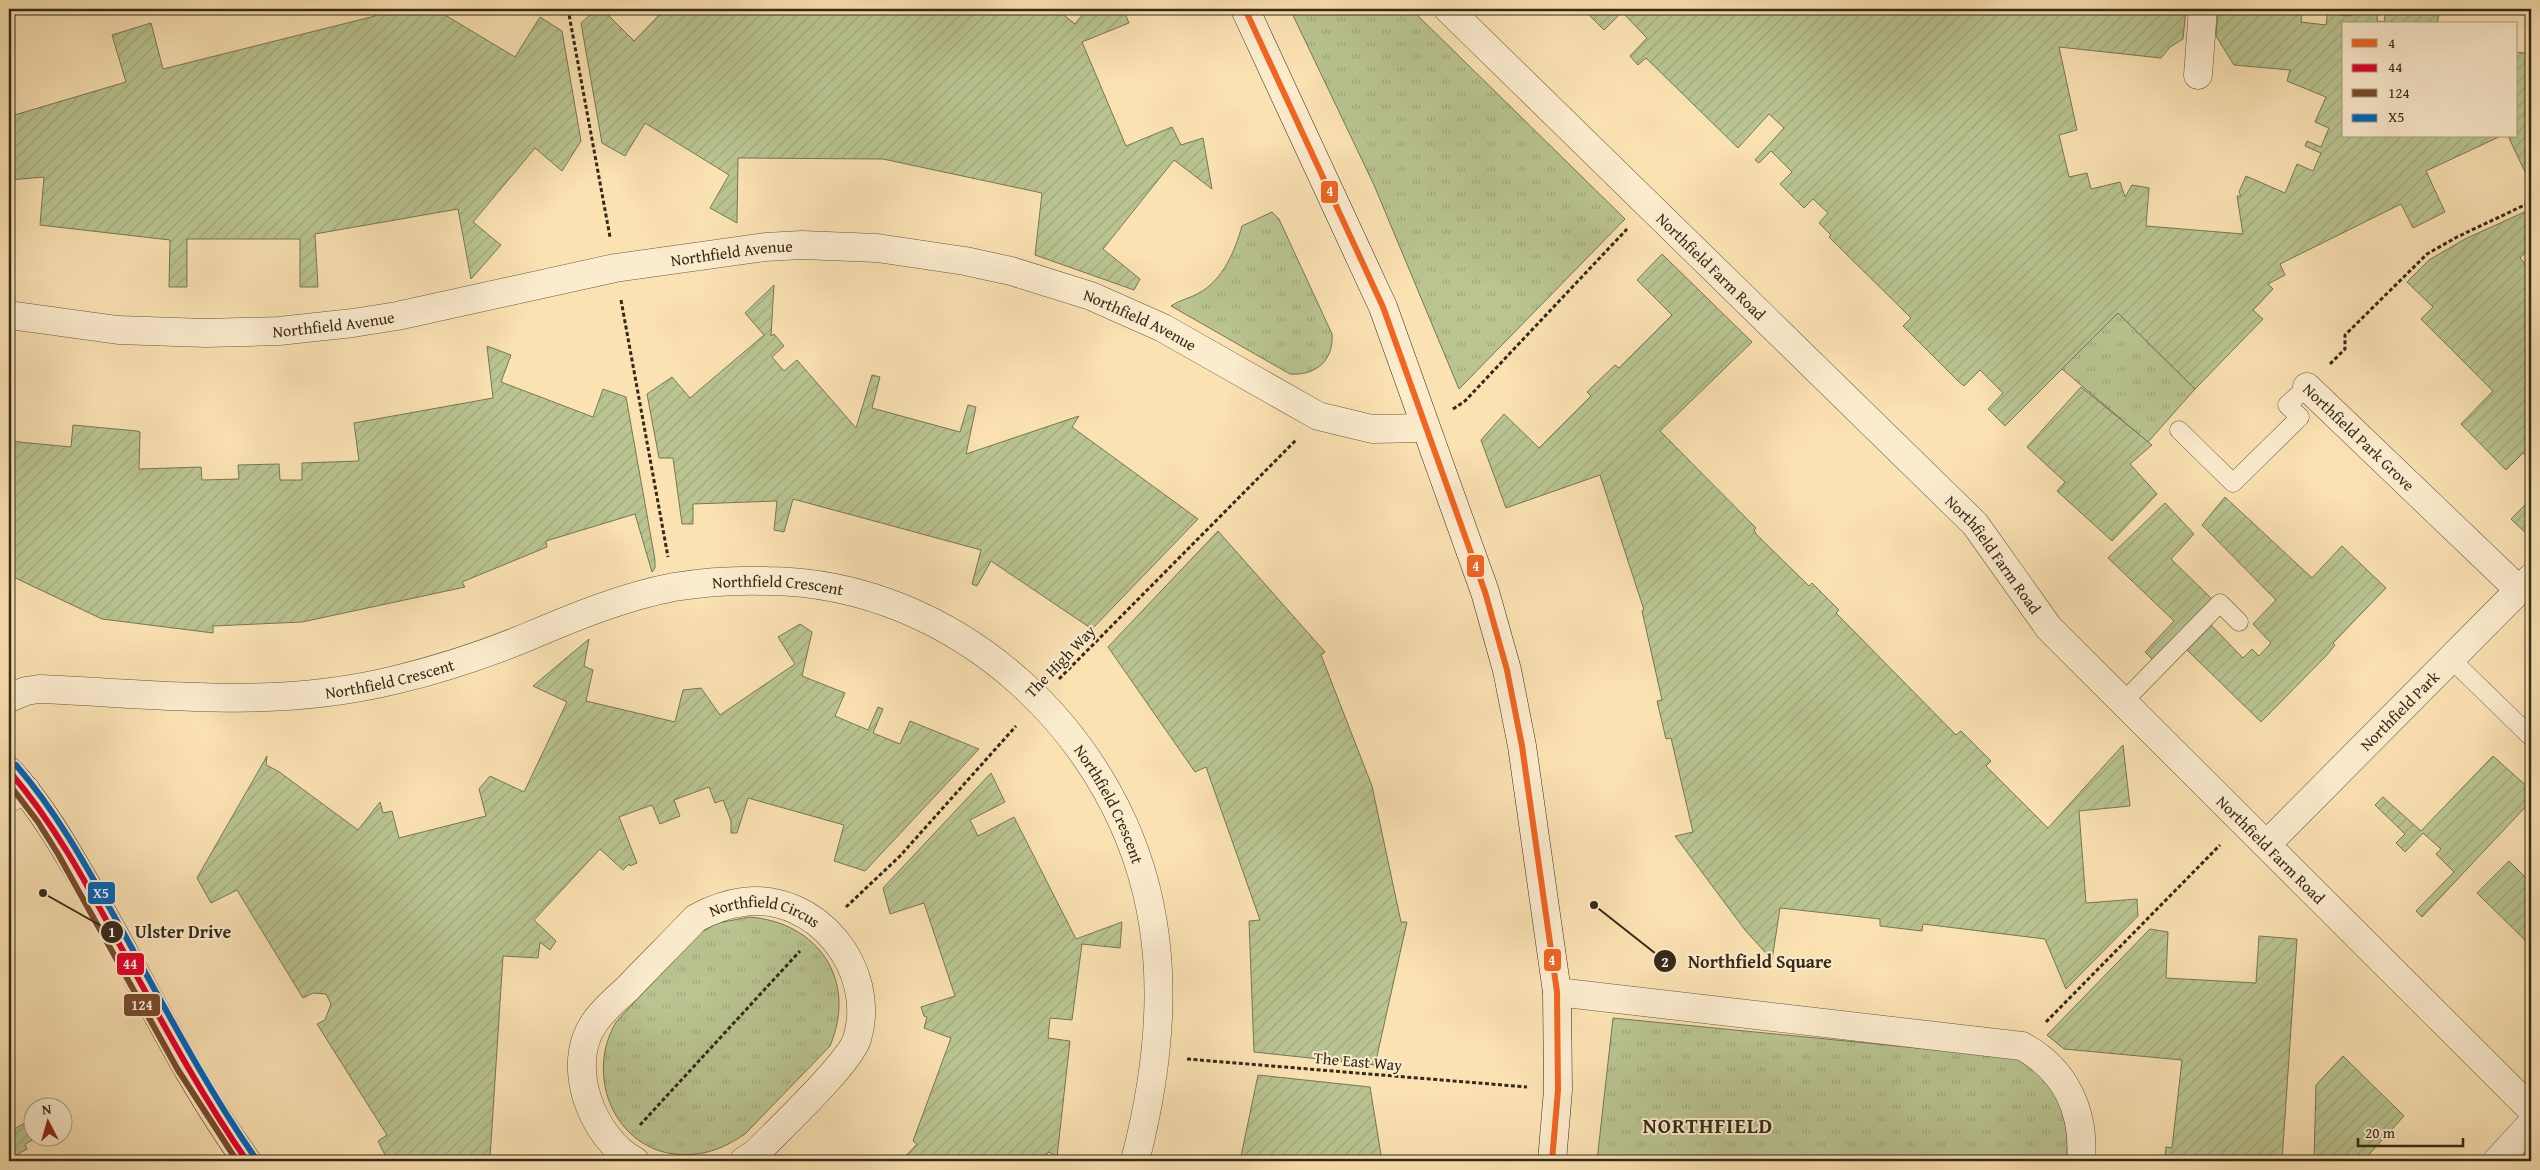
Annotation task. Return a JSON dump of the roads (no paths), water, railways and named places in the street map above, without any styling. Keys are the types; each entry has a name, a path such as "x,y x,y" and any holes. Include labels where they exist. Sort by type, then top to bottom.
{"main road":[{"path":"14,786 71,859 198,1088 246,1161"}],"street":[{"path":"1244,9 1382,306 1485,592 1507,670 1522,746 1557,992 1558,1090 1552,1161"},
{"name":"Northfield Farm Road","path":"1448,9 1650,204 1975,524 2049,628 2531,1109"},
{"path":"2198,75 2203,9"},
{"name":"Northfield Avenue","path":"9,315 128,331 206,333 279,331 397,316 615,268 755,248 802,245 877,248 913,252 993,267 1091,296 1163,328 1318,416 1372,429 1425,428"},
{"name":"Northfield Park Grove","path":"2307,387 2527,583"},
{"name":"Northfield Crescent","path":"9,698 26,691 39,689 219,699 270,698 340,691 440,668 496,649 581,614 638,596 673,587 715,582 770,581 837,589 864,596 915,614 974,646 993,659 1039,699 1076,741 1093,765 1117,808 1138,860 1150,906 1156,940 1158,995 1156,1057 1146,1116 1135,1161"},
{"name":"Northfield Park","path":"2267,844 2527,583"},
{"name":"Northfield Circus","path":"618,1157 597,1123 585,1095 584,1054 594,1022 696,918 710,911 743,902 771,903 793,909 823,927 847,956 858,983 861,1010 857,1039 852,1052 756,1153 744,1161"},
{"path":"1557,992 2022,1046 2039,1055 2054,1069 2072,1098 2079,1115 2083,1140 2081,1161"},
{"path":"2497,1161 2531,1124"}],"lane":[{"path":"2179,430 2233,483 2300,418 2287,405 2307,387"},
{"path":"2124,701 2220,603 2239,622"},
{"path":"2451,658 2531,737"}],"place":[{"name":"Ulster Drive","path":"43,893"},
{"name":"Northfield Square","path":"1594,905"}],"district":[{"name":"NORTHFIELD","path":"1708,1125"}]}
